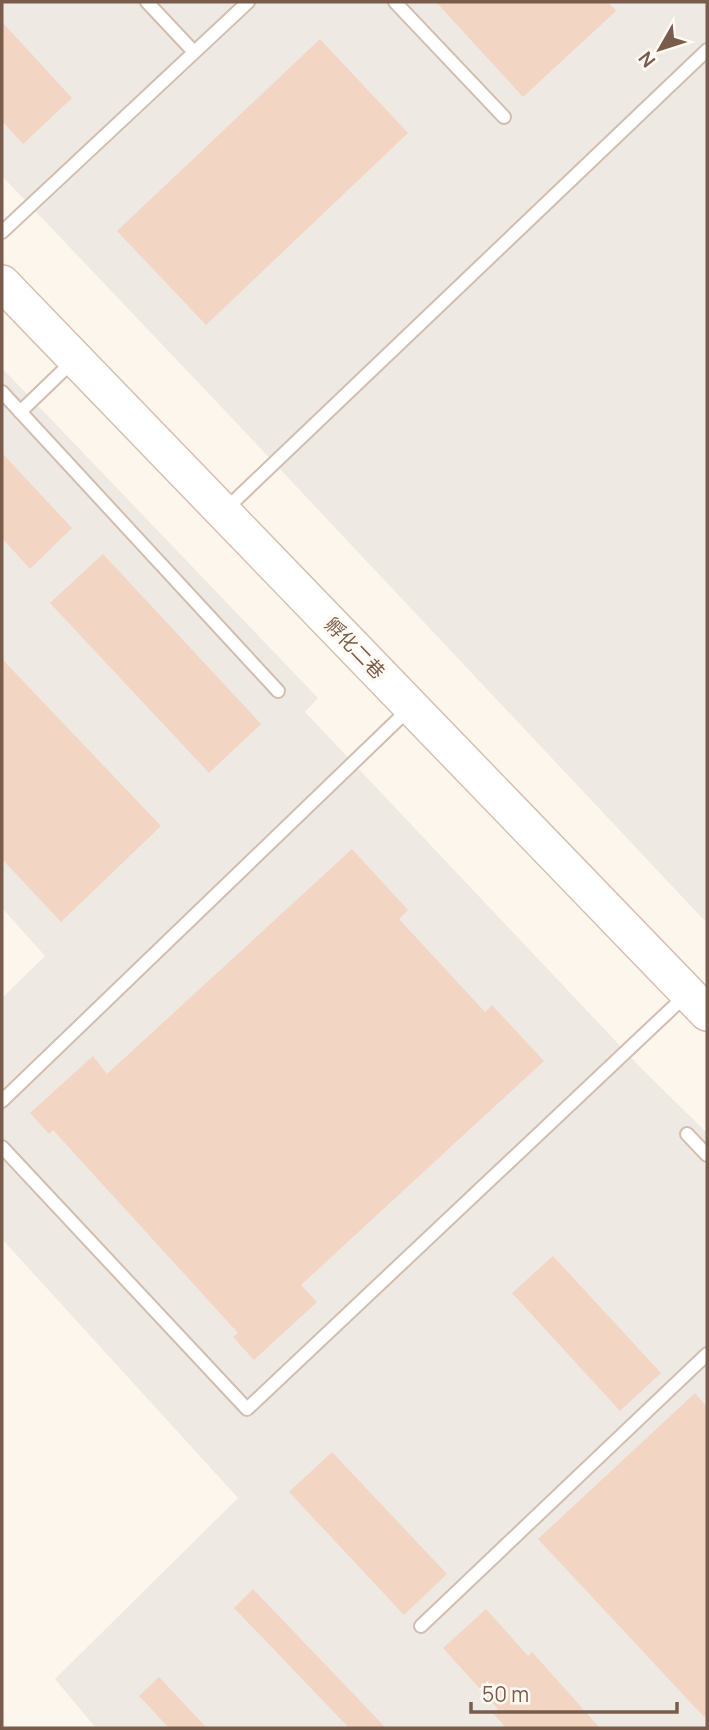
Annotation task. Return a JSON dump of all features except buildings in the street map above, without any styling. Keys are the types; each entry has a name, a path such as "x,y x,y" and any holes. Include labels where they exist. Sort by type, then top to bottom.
{"street":[{"name":"孵化二巷","path":"2,283 698,1003"}],"lane":[{"path":"146,2 194,52"},
{"path":"2,232 248,2"},
{"path":"395,2 504,117"},
{"path":"223,512 705,58"},
{"path":"20,412 75,359"},
{"path":"2,392 278,691"},
{"path":"2,1101 411,707"},
{"path":"2,1147 247,1409 698,1003"},
{"path":"687,1134 707,1155"},
{"path":"421,1626 707,1354"}],"shaded area":[{"path":"2,2 707,2 707,921 2,176"},
{"path":"2,368 318,698 305,712 641,1068 707,1133 707,1728 96,1728 55,1679 238,1498 2,1239 2,998 45,956 2,908"}]}
